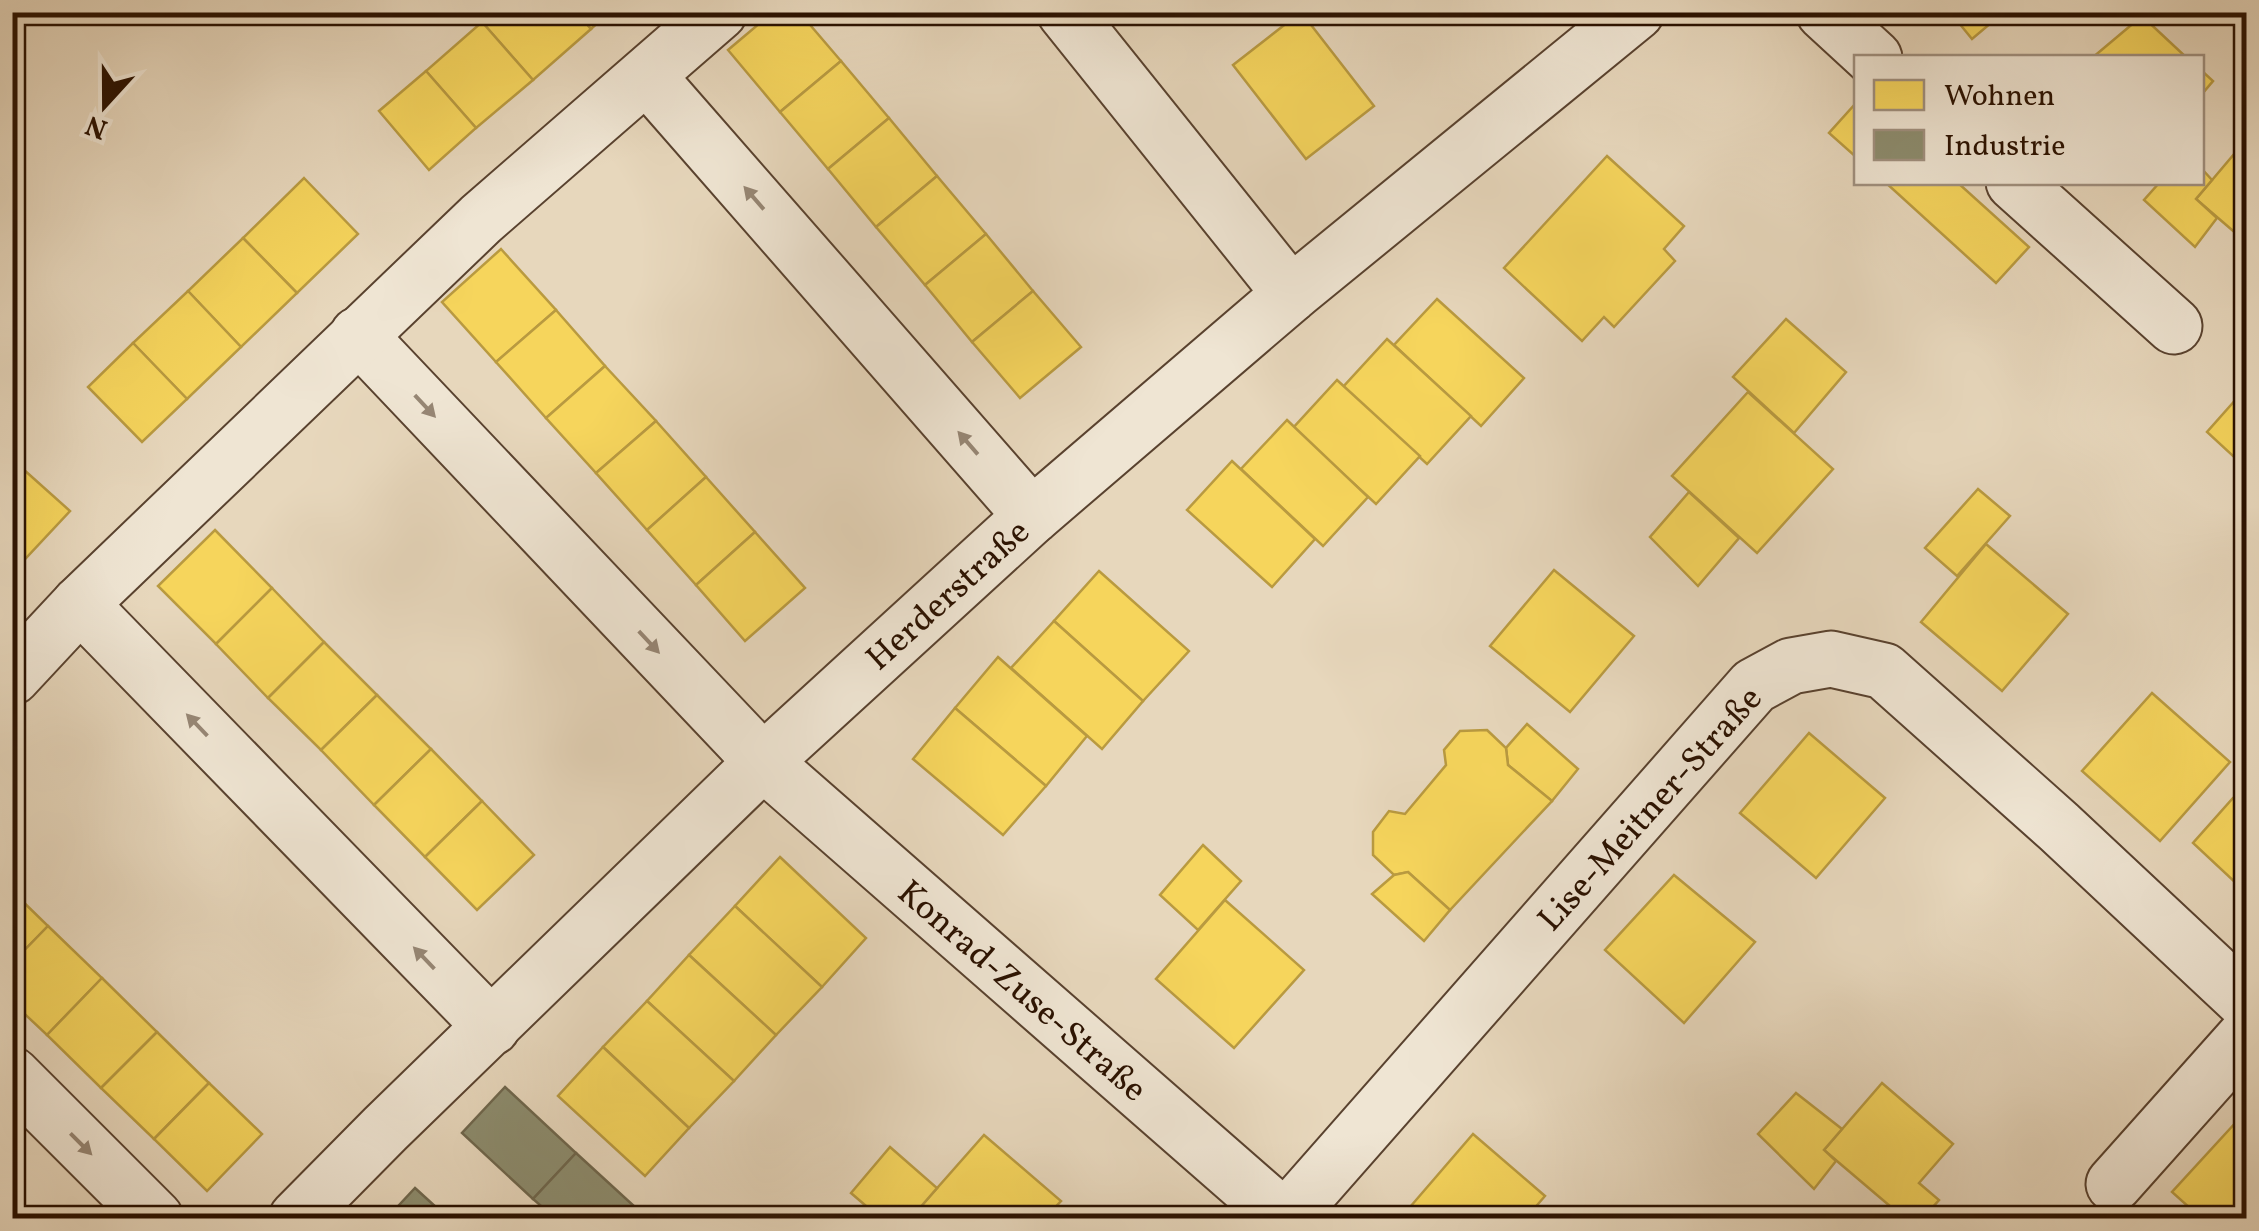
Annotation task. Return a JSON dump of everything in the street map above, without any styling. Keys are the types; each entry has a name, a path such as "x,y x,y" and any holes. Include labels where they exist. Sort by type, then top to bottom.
{"street":[{"path":"12,677 80,604 481,218 719,12"},
{"path":"1065,12 1292,294"},
{"name":"Herderstraße","path":"297,1218 763,762 1032,516 1292,294 1636,12"},
{"path":"1824,12 1871,55"},
{"path":"647,76 1032,516"},
{"path":"2017,185 2174,326"},
{"name":"Konrad-Zuse-Straße","path":"358,335 763,762 1285,1218"},
{"path":"80,604 492,1028"},
{"name":"Lise-Meitner-Straße","path":"1285,1218 1754,686 1790,666 1831,659 1884,671 2246,1002"},
{"path":"2114,1184 2246,1036"},
{"path":"12,1075 155,1218"}],"building: Wohnen":[{"path":"493,12 577,12 591,29 533,80 482,22"},
{"path":"577,12 610,12 591,29"},
{"path":"773,12 799,12 841,61 780,112 728,50"},
{"path":"1301,12 1374,106 1306,159 1233,65"},
{"path":"1950,12 2004,12 1972,39"},
{"path":"2142,16 2184,55 2096,55"},
{"path":"482,22 533,80 476,128 426,71"},
{"path":"841,61 889,118 828,169 780,112"},
{"path":"426,71 476,128 429,170 379,111"},
{"path":"2204,73 2213,81 2204,92"},
{"path":"1854,105 1854,155 1829,133"},
{"path":"889,118 937,176 876,227 828,169"},
{"path":"2246,140 2246,242 2196,199"},
{"path":"1607,156 1684,226 1664,249 1675,261 1614,327 1604,317 1582,341 1504,268"},
{"path":"2204,171 2212,180 2196,199 2217,218 2195,247 2144,200 2157,185 2204,185"},
{"path":"937,176 986,234 925,285 876,227"},
{"path":"304,178 358,234 297,293 243,238"},
{"path":"1888,185 1960,185 2029,247 1996,283"},
{"path":"986,234 1033,291 972,342 925,285"},
{"path":"243,238 297,293 241,347 188,291"},
{"path":"501,249 556,310 496,362 442,302"},
{"path":"188,291 241,347 187,399 133,343"},
{"path":"1033,291 1081,347 1020,398 972,342"},
{"path":"1437,299 1524,378 1481,426 1394,345"},
{"path":"556,310 605,366 546,418 496,362"},
{"path":"1786,319 1846,372 1794,433 1733,377"},
{"path":"1387,339 1471,416 1427,464 1343,387"},
{"path":"133,343 187,399 142,442 88,387"},
{"path":"605,366 656,421 596,473 546,418"},
{"path":"1337,380 1420,456 1376,504 1293,428"},
{"path":"2246,388 2246,468 2207,432"},
{"path":"1748,392 1833,469 1757,553 1672,476"},
{"path":"1287,420 1368,497 1323,546 1241,469"},
{"path":"656,421 706,477 647,530 596,473"},
{"path":"12,460 70,511 12,573"},
{"path":"1232,461 1315,539 1272,587 1187,510"},
{"path":"706,477 755,532 696,585 647,530"},
{"path":"1978,489 2010,516 1957,576 1925,548"},
{"path":"1689,492 1739,538 1698,586 1650,537"},
{"path":"215,530 272,588 216,644 158,586"},
{"path":"755,532 805,588 745,641 696,585"},
{"path":"1986,544 2068,614 2002,691 1921,622"},
{"path":"1554,570 1634,636 1570,712 1490,646"},
{"path":"1099,571 1189,651 1143,701 1054,621"},
{"path":"272,588 324,642 268,698 216,644"},
{"path":"1054,621 1143,701 1102,749 1011,668"},
{"path":"324,642 377,695 321,750 268,698"},
{"path":"998,657 1087,736 1046,786 955,708"},
{"path":"2152,693 2230,762 2160,841 2082,771"},
{"path":"377,695 431,749 374,805 321,750"},
{"path":"955,708 1046,786 1003,835 913,759"},
{"path":"1527,724 1578,769 1552,801 1508,765 1506,748"},
{"path":"1487,730 1506,748 1508,765 1552,801 1450,910 1408,872 1394,875 1373,855 1373,832 1389,811 1405,814 1446,765 1444,750 1460,731"},
{"path":"1809,733 1885,798 1816,878 1740,813"},
{"path":"431,749 482,801 425,857 374,805"},
{"path":"2246,797 2246,876 2238,885 2193,843 2233,798"},
{"path":"482,801 534,855 477,910 425,857"},
{"path":"1203,845 1241,881 1198,930 1160,895"},
{"path":"780,857 866,938 822,987 735,906"},
{"path":"1408,872 1450,910 1424,941 1372,894 1394,875"},
{"path":"1674,875 1755,942 1684,1023 1605,950"},
{"path":"12,891 48,926 12,963"},
{"path":"1225,900 1304,970 1234,1048 1156,979"},
{"path":"735,906 822,987 776,1035 689,955"},
{"path":"48,926 102,978 47,1035 12,1002 12,963"},
{"path":"689,955 776,1035 734,1081 647,1001"},
{"path":"102,978 157,1032 101,1088 47,1035"},
{"path":"647,1001 734,1081 689,1128 603,1047"},
{"path":"157,1032 209,1083 154,1139 101,1088"},
{"path":"603,1047 689,1128 645,1176 558,1096"},
{"path":"209,1083 262,1134 207,1191 154,1139"},
{"path":"1882,1083 1953,1144 1919,1183 1939,1200 1923,1218 1904,1218 1824,1150"},
{"path":"1796,1093 1842,1129 1824,1150 1836,1161 1814,1189 1758,1134"},
{"path":"2238,1120 2246,1128 2246,1218 2201,1218 2172,1192"},
{"path":"1473,1134 1545,1196 1526,1218 1409,1218 1404,1214"},
{"path":"984,1135 1061,1201 1045,1218 924,1218 916,1212"},
{"path":"890,1147 937,1188 911,1218 880,1218 851,1193"}],"building: Industrie":[{"path":"505,1087 576,1153 533,1199 462,1133"},
{"path":"576,1153 647,1218 555,1218 533,1199"},
{"path":"415,1188 448,1218 387,1218"}]}
